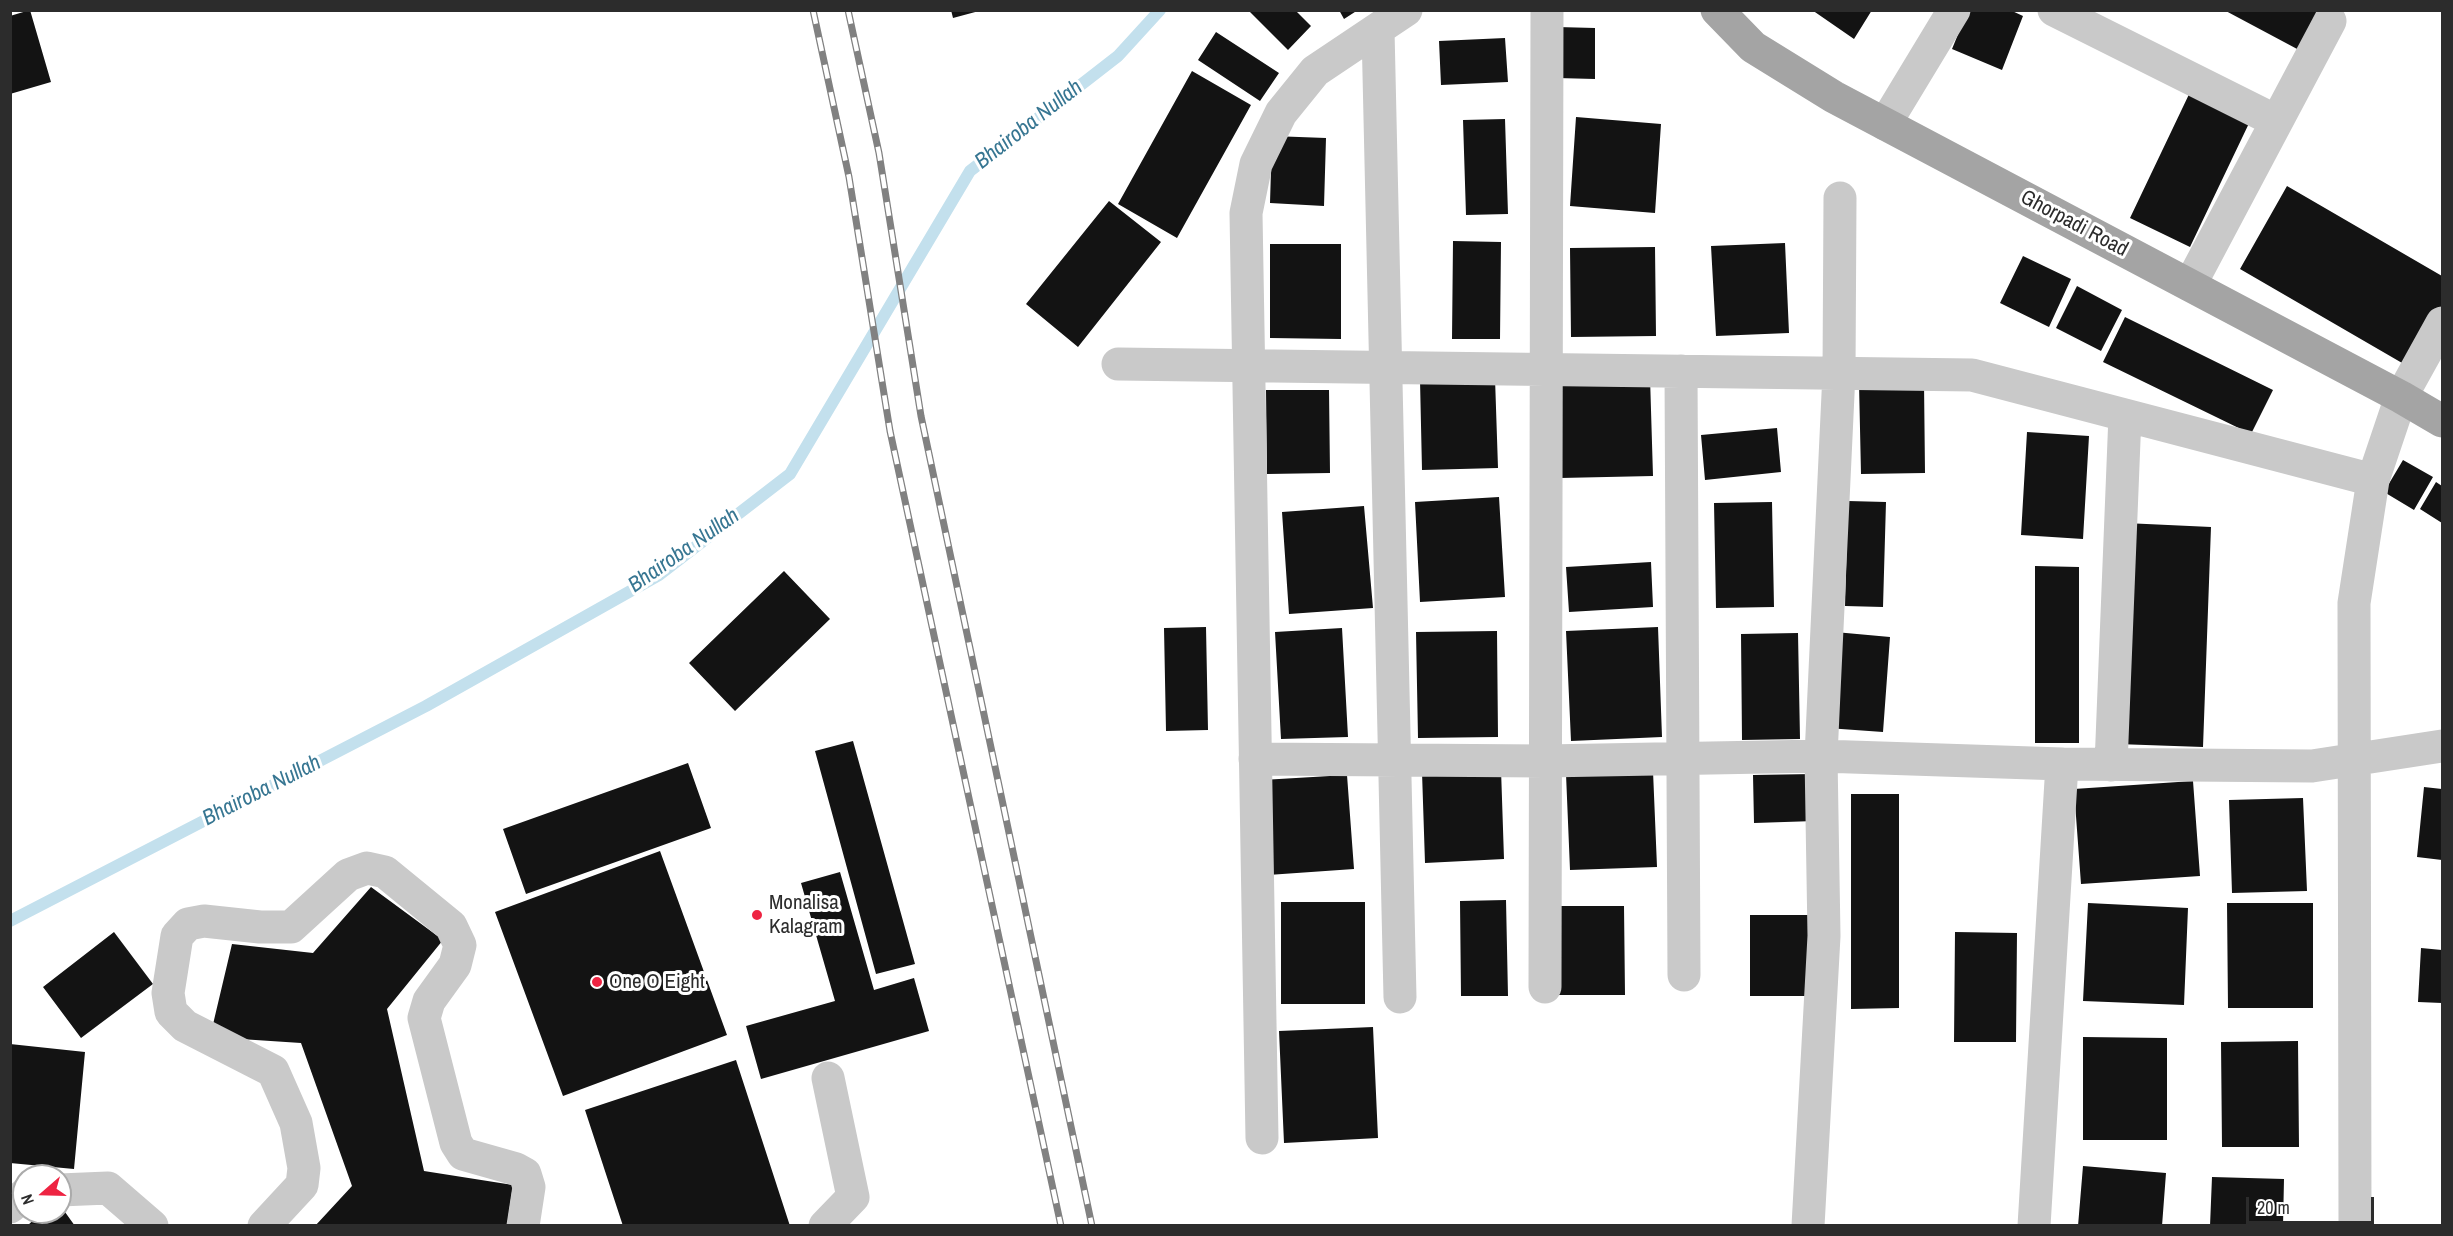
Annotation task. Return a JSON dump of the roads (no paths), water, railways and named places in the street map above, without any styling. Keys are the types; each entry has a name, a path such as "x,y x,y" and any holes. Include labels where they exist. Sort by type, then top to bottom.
{"main road":[{"name":"Ghorpadi Road","path":"1717,10 1753,47 1834,97 2401,397 2442,422"}],"street":[{"path":"1262,1138 1246,213 1256,164 1281,113 1315,71 1406,10"},
{"path":"1545,987 1547,10"},
{"path":"1885,123 1953,10"},
{"path":"2054,10 2276,121"},
{"path":"2190,285 2330,21"},
{"path":"1377,30 1400,997"},
{"path":"1808,1226 1824,936 1821,756 1839,373 1840,198"},
{"path":"2355,1226 2354,603 2373,480 2401,397 2442,323"},
{"path":"1118,364 1972,375 2373,480"},
{"path":"1681,371 1684,975"},
{"path":"2111,765 2125,415"},
{"path":"1255,759 1545,761 1821,756 2111,765 2312,766 2442,746"},
{"path":"2034,1226 2062,764"},
{"path":"264,1226 302,1185 304,1168 296,1123 273,1071 185,1026 171,1012 168,993 177,936 188,924 204,921 260,927 291,927 348,875 367,868 385,872 451,926 460,945 455,965 429,1001 424,1018 427,1037 456,1143 463,1154 516,1169 525,1174 529,1187 523,1226"},
{"path":"825,1226 853,1197 828,1078"},
{"path":"72,1190 108,1188 152,1226"}],"waterway":[{"name":"Bhairoba Nullah","path":"10,921 426,706 659,575 790,474 970,171 1118,56 1160,10"}],"railway":[{"path":"813,10 849,177 890,431 1061,1226"},
{"path":"848,10 879,153 921,416 1092,1226"}],"place":[{"name":"Monalisa Kalagram","path":"757,915"},
{"name":"One O Eight","path":"597,982"}]}
